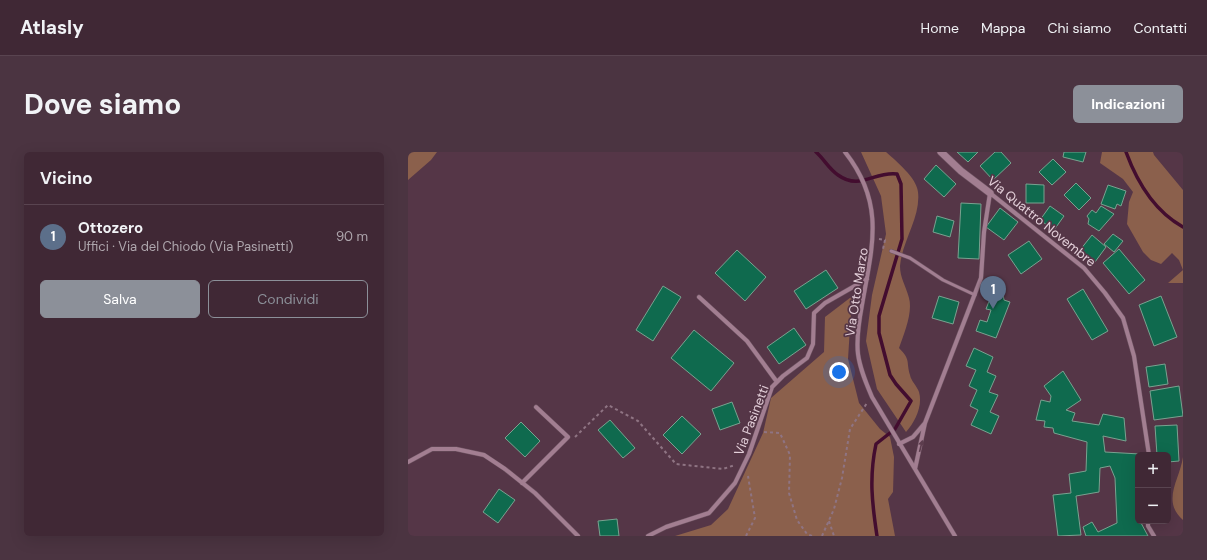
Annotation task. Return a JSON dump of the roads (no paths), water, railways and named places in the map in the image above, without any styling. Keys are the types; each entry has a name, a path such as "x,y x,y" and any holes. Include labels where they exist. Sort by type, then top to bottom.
{"street":[{"name":"Via Otto Marzo","path":"845,152 859,175 869,198 874,222 874,238 858,328 858,353 863,378 872,397 955,536"},
{"name":"Via Quattro Novembre","path":"941,152 961,171 1084,268 1123,318 1134,356 1149,452"},
{"path":"915,469 925,423 981,278 984,232 990,193"},
{"name":"Via Pasinetti","path":"648,536 666,527 709,513 726,495 742,469 772,387 807,358 813,344 814,313 825,303 867,279"},
{"path":"699,297 730,323 748,341 777,382"},
{"path":"522,483 568,437 536,407"},
{"path":"899,442 913,437 925,423"},
{"path":"408,462 432,450 456,449 484,456 522,483 561,518 578,536"},
{"path":"1148,524 1154,536"}],"lane":[{"path":"891,251 910,258 943,280 974,295"}],"waterway":[{"path":"816,152 835,173 846,179 860,181 881,175 897,174 901,184 902,239 879,316 879,333 890,375 911,401 895,429 876,444 872,468 872,490 877,536"},
{"path":"1126,152 1135,174 1148,195 1163,213 1183,227"}],"place":[{"name":"Ottozero","path":"993,309"}]}
